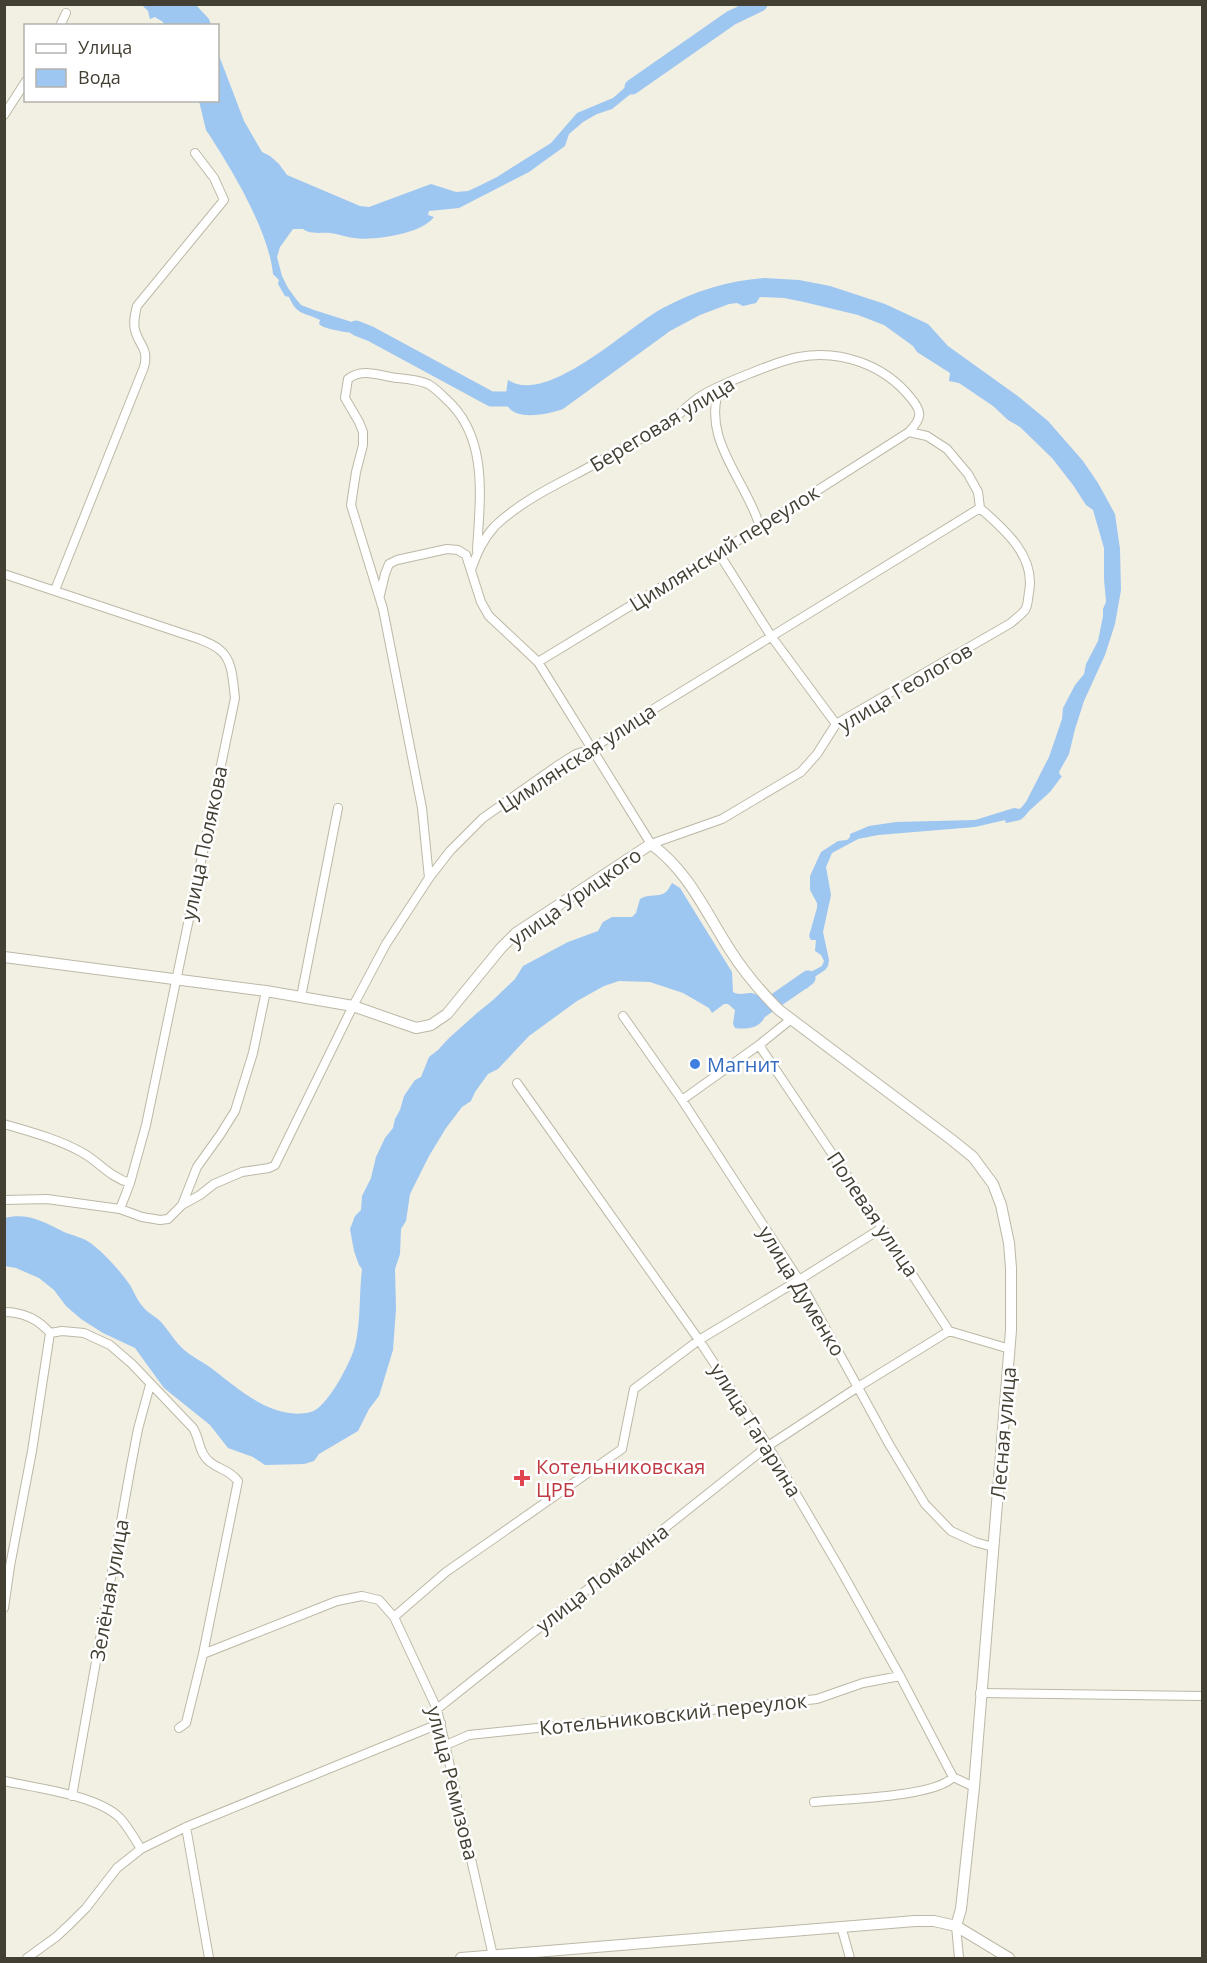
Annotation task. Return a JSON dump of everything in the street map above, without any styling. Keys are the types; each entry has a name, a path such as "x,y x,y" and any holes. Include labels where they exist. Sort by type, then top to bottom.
{"street":[{"path":"61,24 66,13"},
{"path":"4,115 24,84"},
{"path":"56,590 144,367 146,351 138,338 134,322 137,306 224,200 214,178 195,153"},
{"name":"Береговая улица","path":"471,570 477,551 495,527 540,493 666,425 699,398 720,385 798,357 818,355 857,361 876,368 890,377 917,407 919,422 909,432"},
{"path":"429,878 422,808 380,595 351,505 363,445 363,432 345,398 348,379 354,374 369,373 428,384 451,403 462,417 477,453 480,472 477,551"},
{"path":"720,385 714,405 717,429 729,464 753,506 760,527"},
{"path":"909,432 927,436 947,449 968,474 978,492 980,508"},
{"name":"Цимлянский переулок","path":"538,662 760,527 909,432"},
{"name":"улица Геологов","path":"651,844 722,819 801,772 818,754 836,724 1011,623 1026,609 1030,587 1027,564 1019,546 980,508"},
{"name":"Цимлянская улица","path":"4,1200 46,1199 120,1209 142,1217 160,1220 168,1219 182,1205 214,1184 242,1172 275,1165 386,944 429,878 460,839 483,818 557,766 576,754 592,749 980,508"},
{"path":"380,595 389,564 397,560 447,549 458,550 466,555 481,602 489,616 538,662 651,844"},
{"path":"718,552 771,636 836,724"},
{"name":"улица Полякова","path":"4,574 215,646 222,651 231,670 235,698 146,1125 130,1183 120,1209"},
{"path":"301,997 338,808"},
{"name":"улица Урицкого","path":"4,957 266,991 353,1006 416,1028 425,1027 437,1022 447,1014 516,933 651,844 685,876 731,952 763,994 779,1010"},
{"path":"182,1205 197,1167 235,1111 253,1053 266,991"},
{"name":"Лесная улица","path":"779,1010 973,1157 993,1184 1001,1205 1009,1243 1010,1349 974,1787 956,1926 959,1959"},
{"name":"улица Думенко","path":"622,1016 682,1100 799,1280 889,1444 925,1504 951,1531 993,1547"},
{"path":"682,1100 759,1046 790,1020"},
{"name":"Полевая улица","path":"759,1046 949,1331"},
{"name":"улица Гагарина","path":"518,1083 699,1340 768,1446 900,1676 953,1777"},
{"path":"4,1124 65,1144 130,1183"},
{"path":"203,1654 337,1601 362,1596 379,1600 394,1617 446,1572 622,1449 634,1389 699,1340 882,1228"},
{"path":"4,1312 22,1313 31,1317 43,1324 50,1333 4,1608"},
{"path":"949,1331 1010,1349"},
{"name":"улица Ломакина","path":"437,1709 768,1446 949,1331"},
{"path":"50,1333 84,1333 110,1345 132,1364 193,1428 198,1436 202,1452 210,1462 230,1472 238,1481 203,1654 186,1723 179,1728"},
{"name":"Зелёная улица","path":"72,1796 136,1439 150,1385"},
{"name":"улица Ремизова","path":"394,1617 437,1709 500,1957"},
{"name":"Котельниковский переулок","path":"446,1745 469,1735 817,1699 863,1683 900,1676"},
{"path":"980,1693 1203,1696"},
{"path":"27,1959 69,1925 86,1908 117,1868 141,1849 186,1827 441,1723"},
{"path":"814,1802 915,1792 940,1786 949,1782 953,1777 974,1787"},
{"path":"4,1781 72,1796 102,1807 118,1817 141,1849"},
{"path":"186,1827 209,1959"},
{"path":"461,1959 915,1921 934,1921 956,1926 1010,1959"},
{"path":"841,1926 850,1959"}],"water":[{"path":"142,5 196,5 211,24 164,24 155,17 150,19 148,11"},
{"path":"219,56 244,121 262,152 279,164 287,175 360,206 369,207 431,184 456,192 468,191 479,186 551,143 577,113 613,98 629,84 645,75 653,76 612,109 583,122 569,134 565,146 529,172 459,208 429,211 428,215 434,217 419,228 397,235 362,239 293,229 280,247 277,257 282,276 296,299 301,305 314,310 377,330 372,337 323,327 319,324 320,320 302,313 289,297 285,296 278,284 279,280 273,274 264,238 247,199 206,130 199,102 219,102"},
{"path":"764,278 799,280 830,286 885,304 928,324 948,346 1019,397 1048,421 1083,461 1115,514 1120,549 1121,590 1115,624 1105,655 1084,701 1069,754 1059,772 1062,776 1050,792 1020,820 1006,823 1005,820 975,827 878,835 858,839 832,853 826,867 831,895 823,932 829,960 828,966 813,978 808,988 799,993 791,989 790,983 794,979 799,982 805,975 822,966 824,961 815,951 816,940 811,940 809,936 817,908 817,903 810,890 810,876 821,852 838,841 847,840 850,834 869,826 896,822 975,820 1014,808 1020,809 1026,802 1049,757 1062,719 1063,708 1075,685 1084,674 1086,664 1098,641 1106,602 1104,548 1093,510 1086,505 1052,458 1020,427 959,383 949,381 950,373 917,352 913,346 884,325 858,315 784,298 760,297 756,303 743,306 737,303 729,304 700,315 670,331 563,409 550,413 524,415 511,410 507,404 508,380 525,385 544,382 565,374 675,302 724,284"},
{"path":"672,883 680,888 732,972 733,992 751,993 760,997 765,1009 764,1018 757,1026 735,1028 733,1024 735,1010 728,1004 724,1004 712,1013 709,1008 683,993 650,982 619,981 604,986 577,1001 529,1036 498,1069 488,1074 471,1101 462,1107 446,1128 410,1194 406,1221 401,1229 400,1254 395,1269 396,1309 393,1350 379,1396 369,1409 358,1431 319,1454 314,1461 304,1464 265,1465 253,1457 228,1448 210,1425 164,1388 135,1348 103,1333 81,1319 66,1306 54,1290 39,1278 5,1266 4,1218 21,1216 36,1219 83,1239 98,1249 113,1264 130,1285 142,1306 160,1321 189,1354 247,1395 271,1408 297,1414 317,1409 331,1394 344,1373 357,1337 362,1269 354,1251 350,1229 355,1216 361,1210 362,1196 371,1178 376,1157 385,1138 393,1128 404,1096 415,1080 421,1077 429,1057 515,979 523,966 568,942 598,931 603,922 612,917 632,917 636,913 640,899 663,894"}],"waterway":[{"path":"632,87 731,18 760,4"},
{"path":"356,328 491,399 527,399"},
{"path":"748,1010 756,1014 808,978"}],"place":[{"name":"Магнит","path":"695,1064"},
{"name":"Котельниковская ЦРБ","path":"522,1478"}]}
